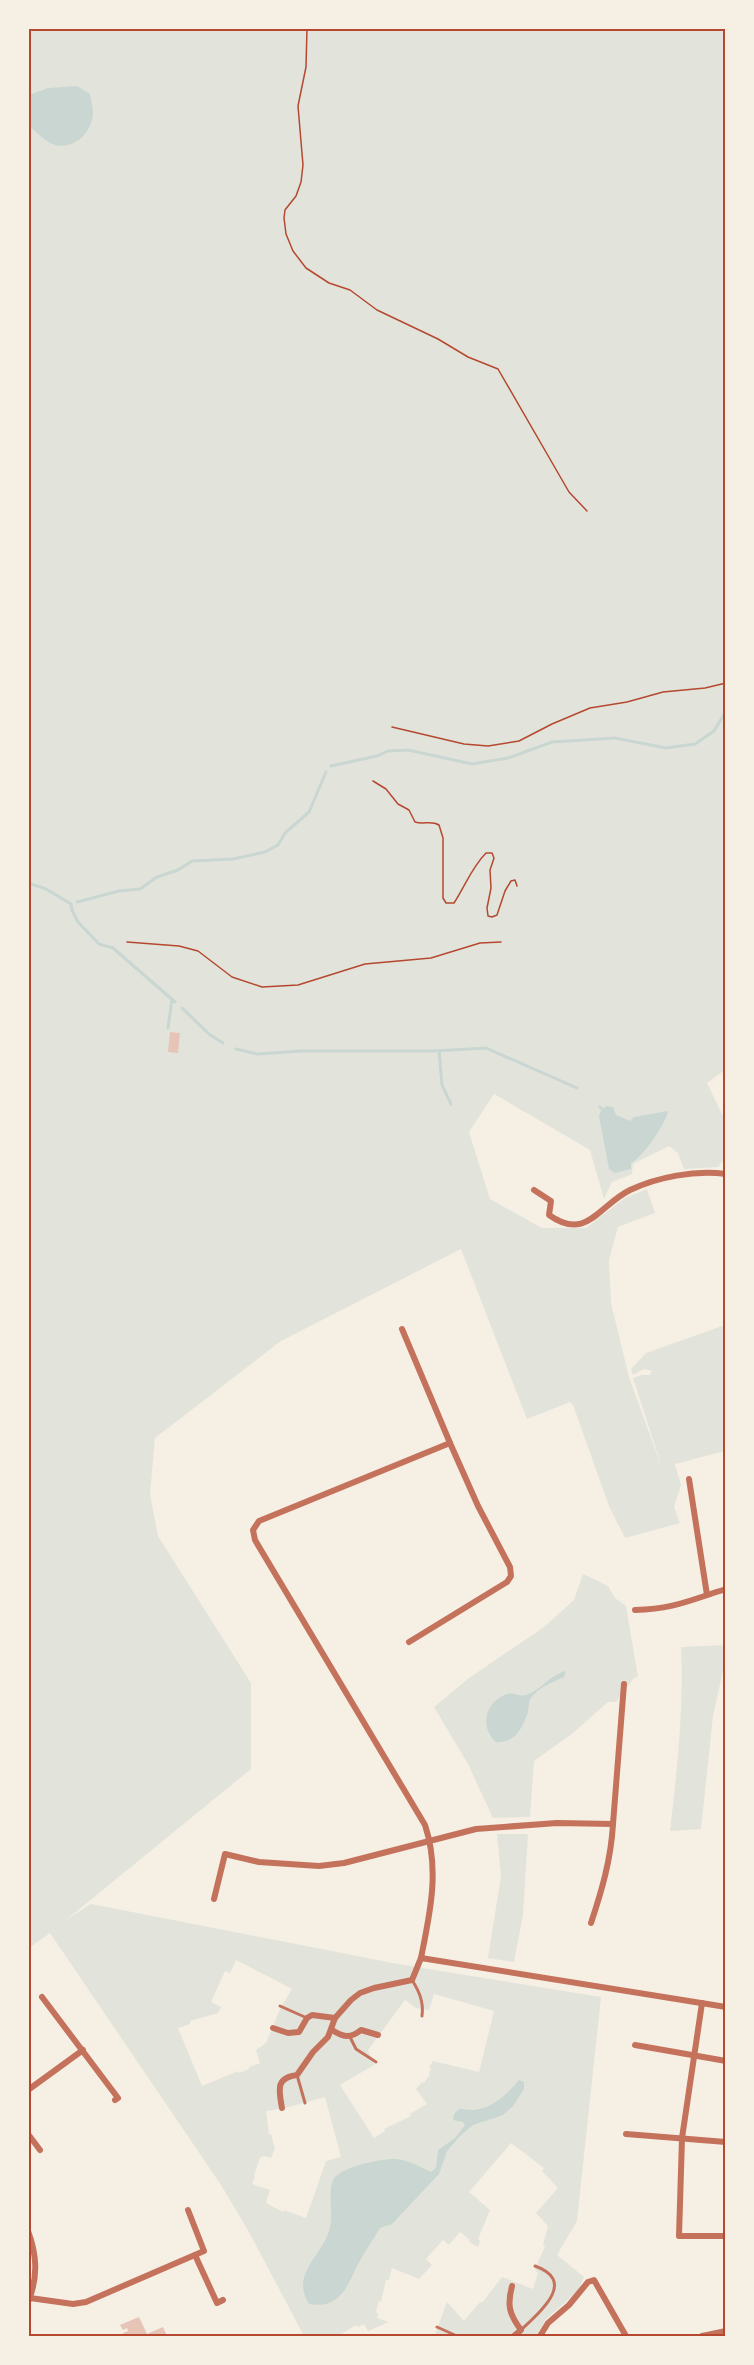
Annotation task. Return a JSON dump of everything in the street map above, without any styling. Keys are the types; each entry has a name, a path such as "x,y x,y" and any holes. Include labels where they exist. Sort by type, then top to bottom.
{"street":[{"path":"534,1190 551,1201 549,1215 560,1223 572,1225 593,1218 611,1202 629,1191 654,1182 680,1175 726,1174"},
{"path":"402,1329 478,1506 510,1567 511,1576 507,1582 409,1642"},
{"path":"282,2108 280,2083 287,2077 297,2075 313,2052 328,2037 335,2018 360,1993 412,1980 422,1958 434,1887 431,1842 425,1825 255,1540 253,1530 259,1521 450,1443"},
{"path":"689,1479 707,1595"},
{"path":"635,1610 662,1610 726,1589"},
{"path":"591,1923 611,1852 624,1684"},
{"path":"214,1899 225,1854 259,1862 320,1866 344,1863 431,1842 454,1833 508,1826 613,1824"},
{"path":"422,1958 726,2007"},
{"path":"42,1996 118,2098 115,2100"},
{"path":"702,2003 682,2138 680,2236 724,2236"},
{"path":"273,2028 288,2033 299,2032 306,2018 319,2015 335,2018"},
{"path":"332,2030 341,2036 350,2037 360,2030 378,2035"},
{"path":"635,2045 726,2061"},
{"path":"28,2090 82,2050"},
{"path":"28,2134 40,2150"},
{"path":"626,2134 726,2142"},
{"path":"28,2231 37,2264 29,2300 73,2304 86,2302 204,2251 188,2210"},
{"path":"195,2255 217,2303 223,2300"},
{"path":"540,2337 548,2322 569,2305 588,2282 594,2280 626,2337"},
{"path":"512,2286 508,2308 510,2315 522,2330 514,2337"},
{"path":"702,2337 726,2331"}],"lane":[{"path":"412,1980 423,2006 422,2016"},
{"path":"280,2006 306,2018"},
{"path":"350,2037 356,2049 376,2062"},
{"path":"297,2075 305,2103"},
{"path":"522,2330 555,2290 554,2278 551,2274 535,2266"},
{"path":"437,2327 457,2337"}],"path":[{"path":"307,28 306,67 298,106 303,165 301,182 296,195 285,210 284,218 286,234 293,251 306,268 329,283 350,290 377,310 438,339 468,357 498,369 569,492 587,511"},
{"path":"392,727 464,744 488,746 519,741 590,708 627,702 663,692 705,688 726,683"},
{"path":"373,781 386,789 398,804 406,808 415,822 430,822 439,825 443,838 443,898 446,903 454,903 462,885 470,878 486,853 492,853 494,858 490,870 488,916 497,915 511,881 515,880 517,886"},
{"path":"127,942 179,946 198,951 232,977 262,987 298,985 365,964 431,958 480,943 501,942"}],"shaded area":[{"path":"29,29 725,29 726,1069 707,1083 725,1120 725,1158 718,1167 684,1169 678,1153 669,1146 633,1164 632,1174 612,1182 604,1199 590,1150 494,1094 469,1132 490,1199 542,1228 586,1228 625,1198 647,1189 655,1213 618,1227 609,1260 611,1303 629,1377 663,1471 633,1378 650,1375 652,1371 644,1369 633,1375 631,1369 646,1353 725,1325 725,1451 675,1464 681,1485 674,1507 680,1523 625,1538 609,1506 573,1405 570,1402 527,1419 461,1249 281,1341 155,1438 150,1494 158,1536 251,1683 251,1769 66,1920 91,1904 398,1964 601,1997 577,2221 557,2255 584,2277 578,2291 546,2319 536,2336 437,2336 435,2334 447,2302 464,2321 480,2302 482,2303 502,2277 533,2289 538,2273 535,2269 545,2246 543,2244 548,2226 536,2213 558,2188 542,2171 544,2168 511,2143 469,2192 490,2210 478,2239 480,2240 478,2247 469,2242 470,2240 460,2232 449,2245 443,2240 426,2259 432,2265 419,2279 392,2268 376,2312 378,2313 377,2318 389,2322 368,2331 364,2324 358,2327 356,2325 338,2336 304,2336 249,2232 221,2185 50,1933 29,1948","holes":["236,1960 292,1989 280,2009 266,2043 256,2050 260,2063 202,2086 178,2028 190,2024 190,2021 218,2013 221,2007 211,2002 225,1971 230,1973","434,1994 494,2011 479,2072 433,2061 429,2067 430,2074 416,2089 427,2104 410,2114 411,2116 384,2129 385,2131 374,2138 340,2085 374,2065 368,2050 405,2000 416,2008 429,2010","325,2097 341,2157 326,2161 306,2218 284,2210 283,2212 266,2203 270,2190 252,2184 260,2158 264,2156 271,2158 275,2149 271,2134 269,2134 266,2111"]},
{"path":"77,86 90,94 93,113 89,127 76,142 62,146 51,144 29,126 29,95 48,88"},
{"path":"607,1106 613,1107 616,1115 630,1121 634,1117 668,1111 653,1140 631,1163 631,1169 615,1173 609,1169 599,1116 602,1109"},
{"path":"583,1574 608,1586 615,1598 626,1606 638,1677 634,1678 616,1702 608,1702 573,1733 534,1761 530,1817 493,1818 468,1764 434,1707 469,1678 544,1627 574,1600"},
{"path":"725,1645 725,1661 713,1716 701,1829 670,1831 681,1716 681,1647"},
{"path":"566,1671 564,1677 534,1694 529,1701 526,1718 517,1734 508,1740 496,1742 487,1729 489,1708 507,1694 531,1693 555,1675"},
{"path":"497,1834 528,1834 523,1915 514,1962 488,1958 501,1876"},
{"path":"519,2080 524,2082 524,2089 513,2106 503,2115 473,2125 460,2136 447,2151 439,2174 392,2224 380,2228 340,2296 327,2304 309,2304 304,2294 303,2284 308,2267 324,2243 330,2228 331,2185 337,2175 352,2167 390,2159 405,2161 431,2172 436,2168 438,2150 455,2138 465,2125 463,2122 453,2120 454,2114 459,2109 477,2110 491,2105"}],"building":[{"path":"170,1032 180,1033 178,1053 168,1052"},
{"path":"139,2317 147,2334 163,2327 167,2336 124,2336 123,2333 128,2331 127,2328 123,2330 120,2325"}],"waterway":[{"path":"331,766 377,756 388,751 408,750 472,764 508,758 552,742 615,738 666,748 695,744 714,731 726,711"},
{"path":"77,902 119,891 140,889 157,877 178,870 192,861 233,859 265,852 278,845 285,833 309,812 326,772"},
{"path":"28,883 46,889 71,904"},
{"path":"71,904 78,922 99,944 113,948 175,1002"},
{"path":"168,1028 172,999"},
{"path":"182,1008 209,1034 223,1043"},
{"path":"236,1049 257,1054 301,1051 434,1051 486,1048 577,1088"},
{"path":"439,1051 442,1085 451,1104"}]}
